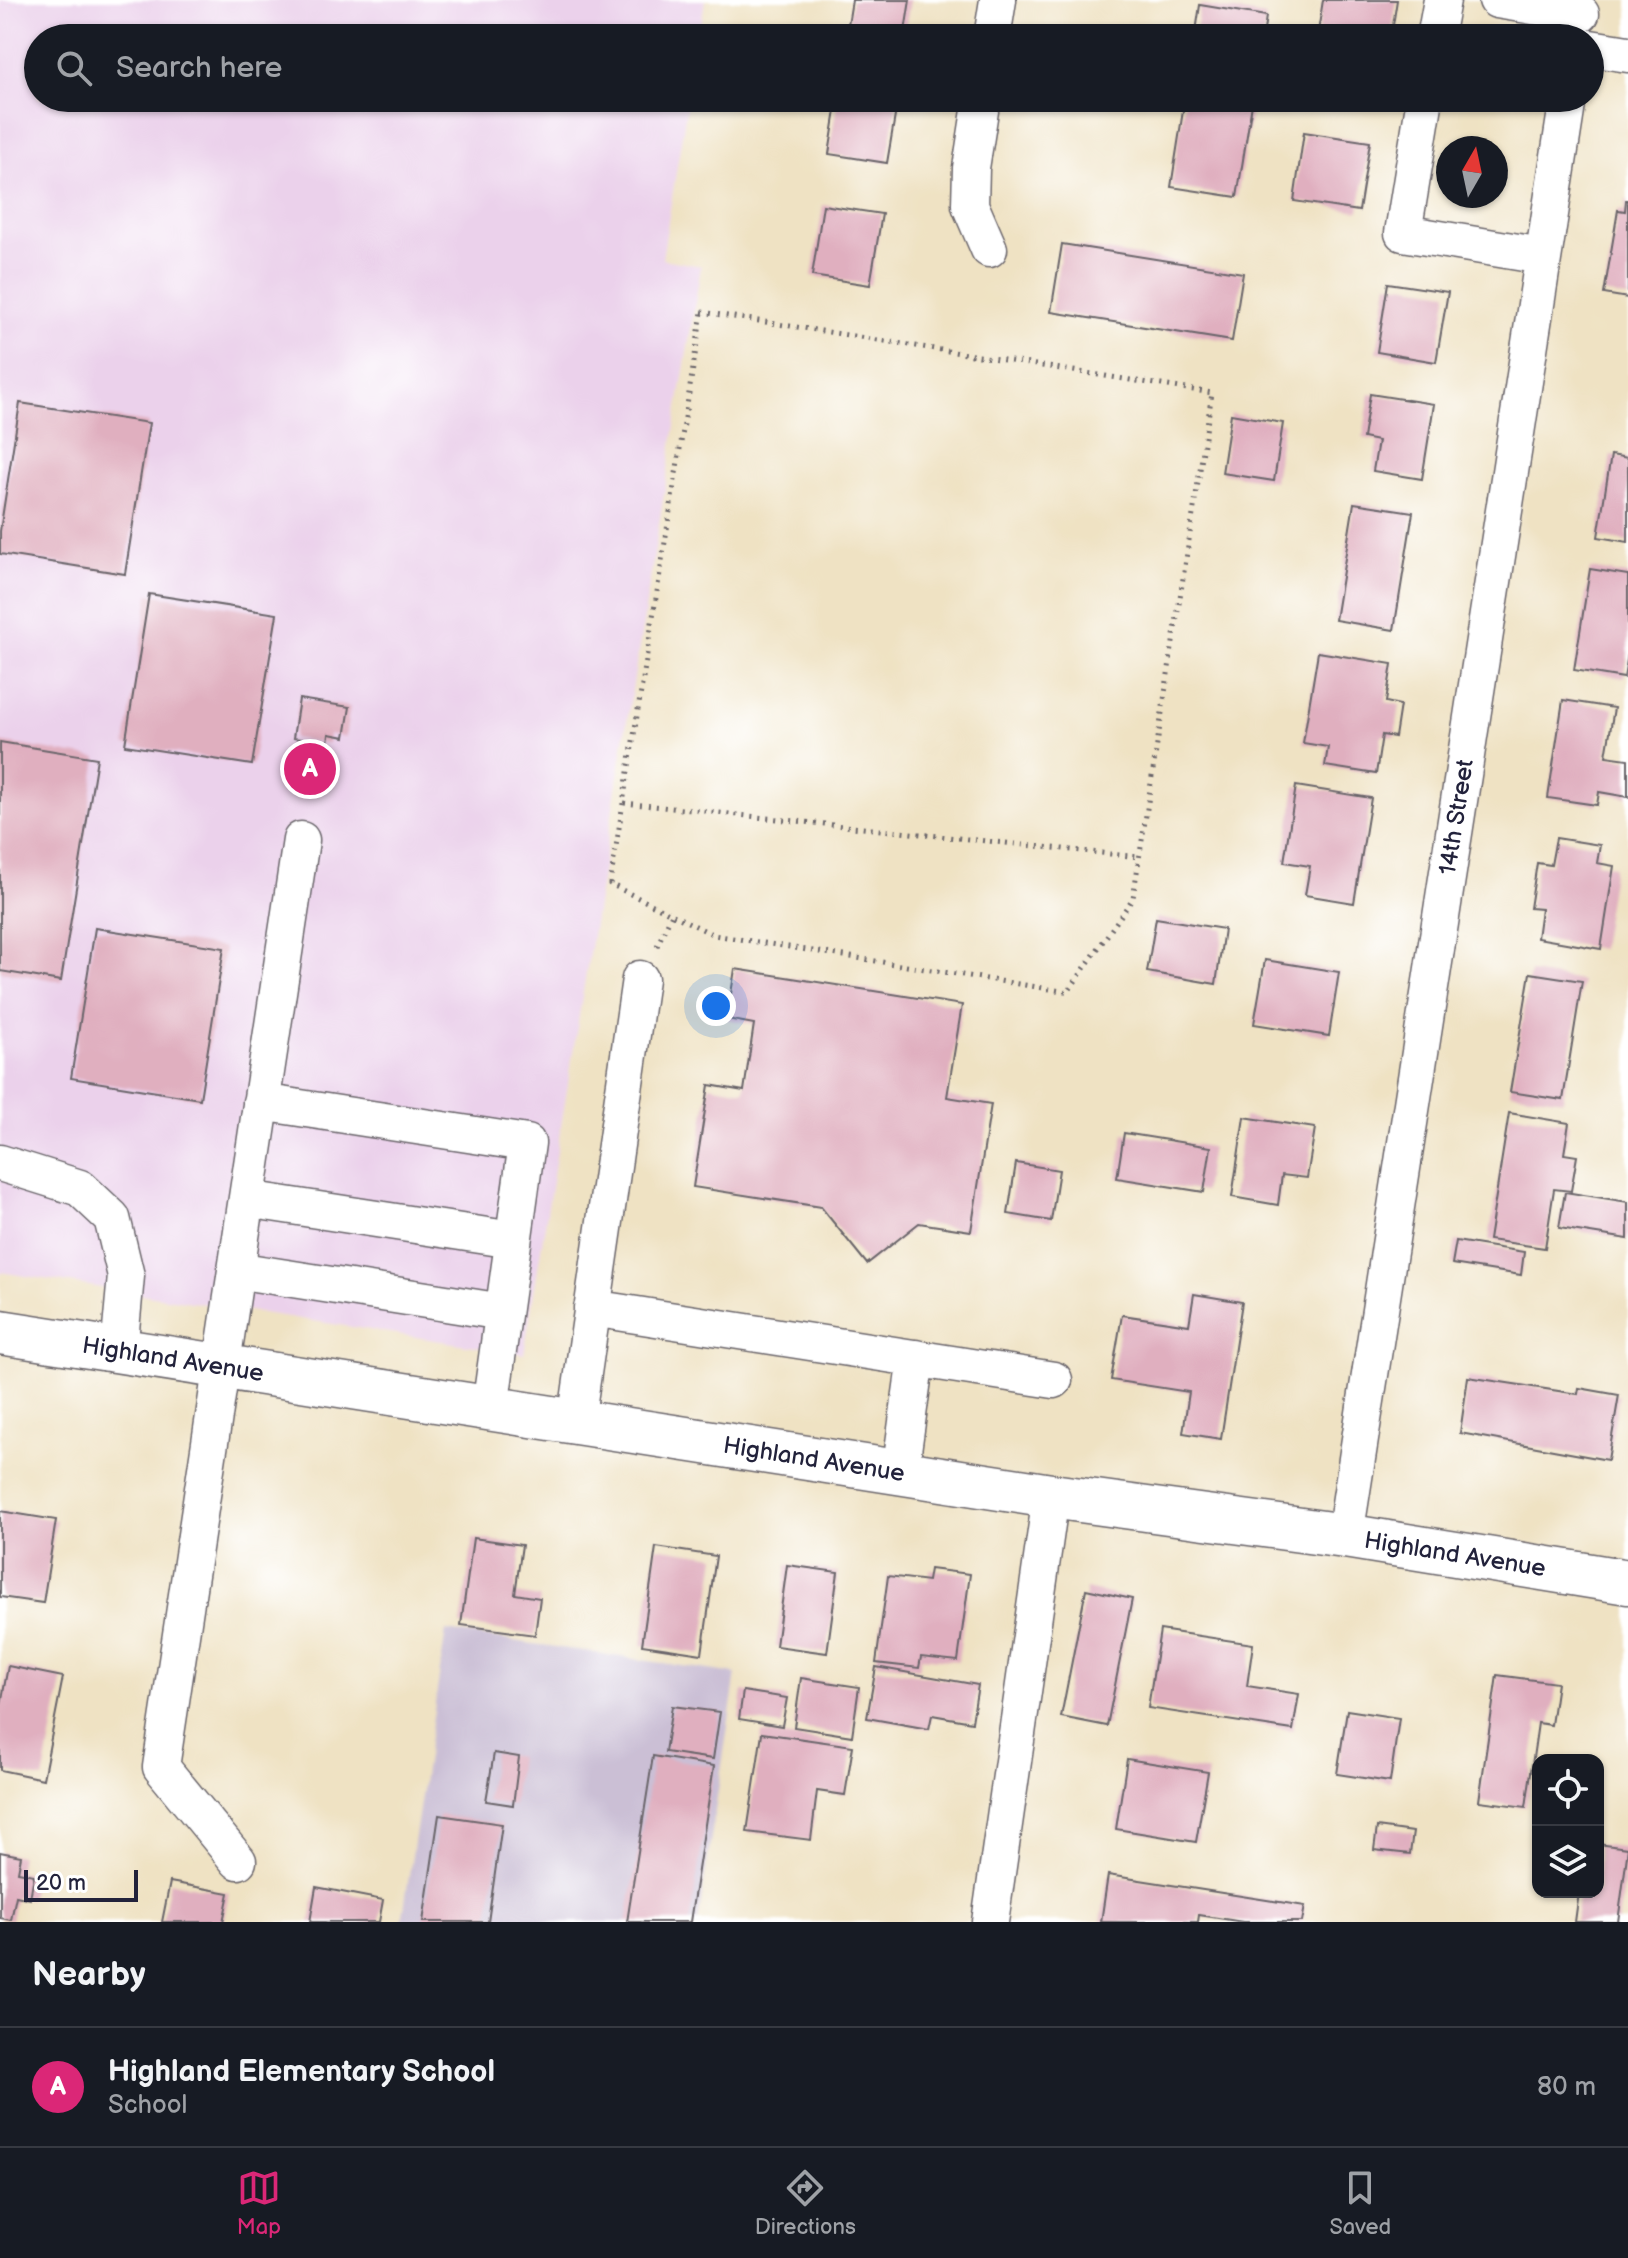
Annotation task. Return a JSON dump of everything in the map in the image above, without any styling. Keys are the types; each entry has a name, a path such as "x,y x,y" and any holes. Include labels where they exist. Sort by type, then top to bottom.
{"main road":[{"name":"Highland Avenue","path":"0,1332 1051,1496 1345,1536 1628,1582"}],"street":[{"path":"994,24 998,0"},
{"path":"1438,24 1442,0"},
{"path":"1497,0 1580,24"},
{"path":"1604,39 1628,54"},
{"path":"980,112 971,168 970,205 989,249"},
{"path":"1423,112 1403,233 1543,256"},
{"name":"14th Street","path":"1345,1536 1566,112"},
{"path":"238,1861 161,1767 301,840"},
{"path":"576,1422 640,979"},
{"path":"261,1102 527,1143 490,1408"},
{"path":"0,1163 80,1188 112,1218 126,1276 119,1351"},
{"path":"247,1199 513,1240"},
{"path":"236,1270 503,1312"},
{"path":"592,1308 1054,1380"},
{"path":"900,1472 916,1358"},
{"path":"990,1922 1051,1496"}],"path":[{"path":"702,312 1212,393 1133,898 1068,992 714,935 610,884 624,803 702,312"},
{"path":"624,803 1139,857"}],"shaded area":[{"path":"0,0 705,0 701,24 24,24 24,112 686,112 662,259 701,266 524,1354 0,1272"},
{"path":"446,1631 736,1674 698,1922 402,1922"}],"building":[{"path":"852,0 910,0 906,24 848,24"},
{"path":"1323,0 1397,0 1393,24 1319,24"},
{"path":"1200,5 1266,16 1265,24 1197,24"},
{"path":"836,112 896,112 887,163 829,154"},
{"path":"1183,112 1251,112 1237,197 1171,187"},
{"path":"1304,132 1370,142 1359,211 1294,201"},
{"path":"1626,200 1628,298 1604,294 1618,210 1625,211"},
{"path":"823,205 882,214 870,285 812,276"},
{"path":"1062,244 1243,273 1232,341 1051,312"},
{"path":"1388,283 1448,292 1436,362 1377,352"},
{"path":"1370,394 1434,404 1422,479 1373,471 1378,441 1363,438"},
{"path":"20,403 149,423 125,574 0,554 0,531"},
{"path":"1231,414 1283,423 1274,481 1222,473"},
{"path":"1611,455 1628,458 1628,542 1598,537"},
{"path":"1354,503 1413,512 1394,630 1335,620"},
{"path":"1590,569 1628,575 1628,654 1624,678 1574,670"},
{"path":"149,594 277,614 252,765 125,745"},
{"path":"1318,652 1392,664 1386,702 1400,705 1395,737 1382,735 1376,774 1325,766 1328,747 1303,743"},
{"path":"299,699 350,707 345,737 329,734 328,743 293,738"},
{"path":"1563,700 1614,708 1606,756 1628,759 1628,797 1599,792 1597,805 1548,798"},
{"path":"0,742 97,758 61,981 0,971"},
{"path":"1296,786 1371,798 1354,903 1305,895 1310,866 1284,862"},
{"path":"1556,838 1600,845 1597,863 1614,866 1601,949 1537,938 1541,909 1530,908 1537,863 1551,865"},
{"path":"1156,918 1224,929 1216,984 1147,972"},
{"path":"95,928 224,948 200,1099 71,1078"},
{"path":"1265,960 1339,972 1329,1036 1254,1024"},
{"path":"735,969 962,1005 947,1097 991,1104 971,1231 919,1223 867,1264 821,1207 693,1187 709,1085 744,1091 754,1024 727,1019"},
{"path":"1530,973 1582,981 1563,1100 1510,1092"},
{"path":"1509,1113 1569,1123 1564,1154 1577,1156 1571,1191 1554,1189 1545,1248 1489,1240"},
{"path":"1244,1117 1315,1128 1307,1178 1282,1175 1278,1205 1232,1197"},
{"path":"1124,1133 1211,1147 1204,1192 1117,1178"},
{"path":"1016,1163 1059,1170 1051,1221 1008,1214"},
{"path":"1565,1192 1628,1202 1628,1239 1559,1228"},
{"path":"1456,1241 1524,1252 1521,1275 1452,1264"},
{"path":"1194,1294 1242,1302 1221,1439 1183,1433 1189,1392 1111,1380 1122,1315 1189,1325"},
{"path":"1468,1377 1578,1394 1579,1388 1619,1395 1608,1460 1460,1433"},
{"path":"0,1511 56,1520 43,1603 0,1597"},
{"path":"473,1538 522,1545 515,1594 540,1598 535,1635 461,1625"},
{"path":"656,1547 716,1556 702,1654 642,1645"},
{"path":"787,1565 838,1572 827,1653 776,1646"},
{"path":"930,1569 970,1574 958,1661 921,1657 919,1668 876,1663 888,1576 928,1581"},
{"path":"1086,1589 1132,1599 1107,1726 1061,1717"},
{"path":"1160,1630 1253,1644 1247,1686 1299,1694 1293,1730 1148,1708"},
{"path":"8,1666 63,1677 43,1779 0,1770 0,1710"},
{"path":"876,1667 978,1685 972,1722 932,1715 929,1729 867,1718"},
{"path":"1497,1675 1557,1683 1551,1725 1538,1723 1526,1807 1479,1801"},
{"path":"801,1678 859,1687 852,1736 794,1727"},
{"path":"743,1691 787,1698 782,1726 739,1719"},
{"path":"672,1706 720,1712 713,1759 665,1752"},
{"path":"1347,1710 1399,1718 1390,1782 1337,1774"},
{"path":"762,1733 853,1746 845,1795 817,1791 811,1840 747,1832"},
{"path":"494,1753 519,1757 513,1805 486,1801"},
{"path":"653,1756 714,1766 690,1922 627,1922"},
{"path":"1127,1759 1208,1772 1196,1842 1116,1829"},
{"path":"439,1815 502,1824 488,1922 423,1922"},
{"path":"1377,1827 1413,1832 1410,1854 1374,1850"},
{"path":"1604,1845 1628,1848 1618,1922 1575,1922 1578,1898 1604,1898"},
{"path":"0,1852 21,1856 18,1872 34,1875 30,1899 16,1896 11,1920 0,1918"},
{"path":"1108,1875 1305,1906 1302,1922 1243,1922 1199,1915 1198,1922 1101,1922"},
{"path":"170,1882 229,1893 223,1922 162,1922"},
{"path":"316,1887 383,1900 379,1922 310,1922"}],"place":[{"name":"Highland Elementary School","path":"310,769"}]}
